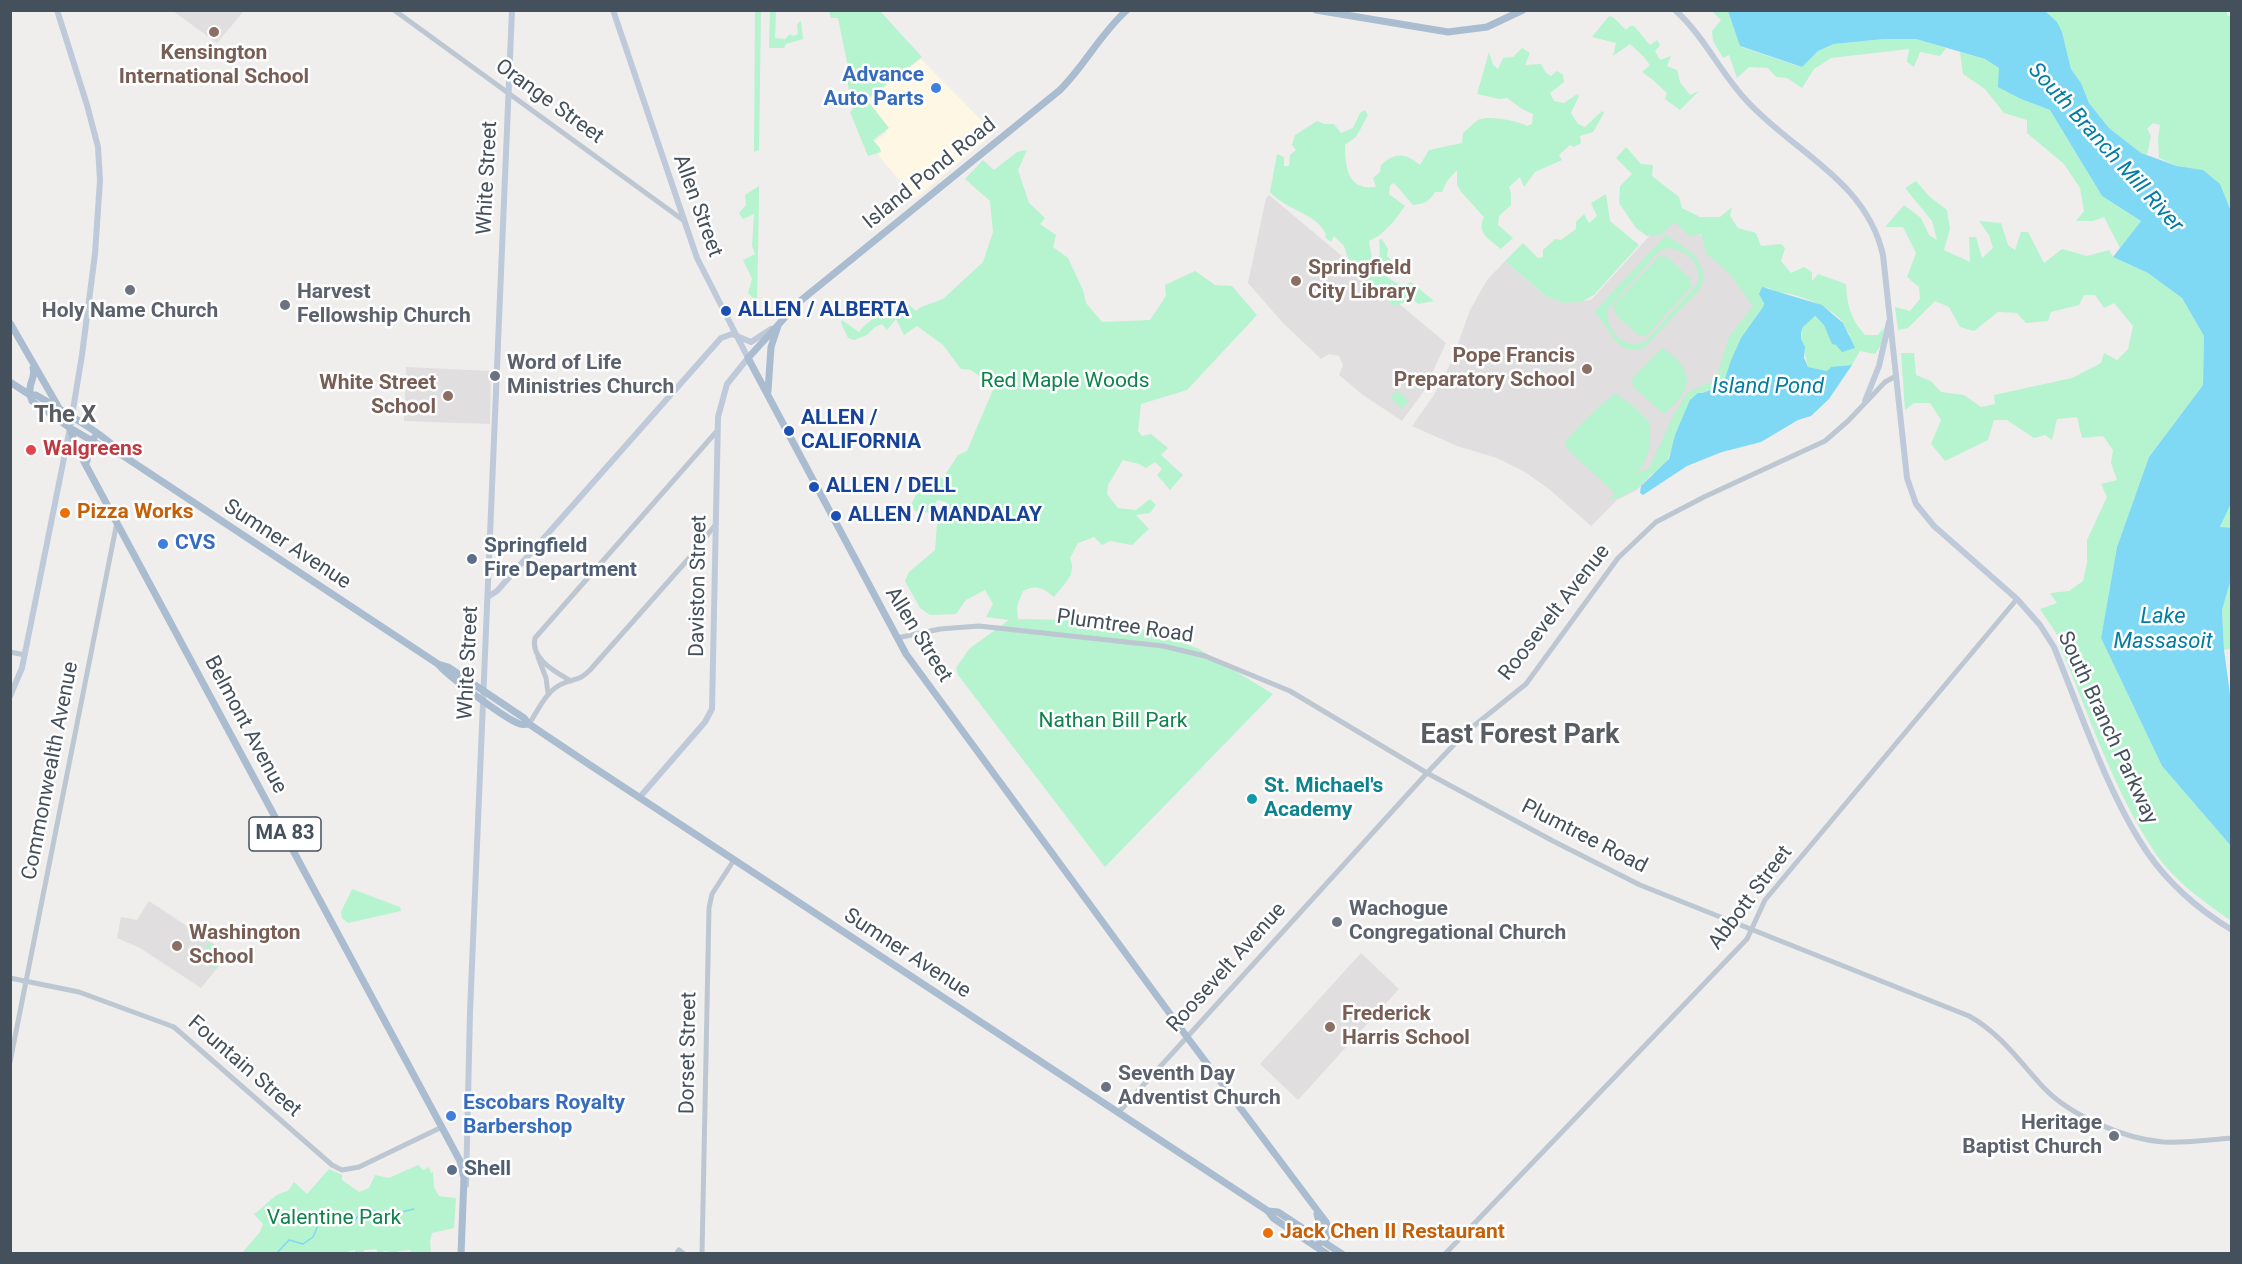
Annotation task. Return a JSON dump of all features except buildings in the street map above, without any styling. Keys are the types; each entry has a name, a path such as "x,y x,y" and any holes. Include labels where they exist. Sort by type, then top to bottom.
{"main road":[{"path":"10,696 20,674 25,655 70,428 89,309 95,254 100,165 87,105 57,10"},
{"name":"White Street","path":"461,1254 464,1192 467,1177 466,1138 512,10"},
{"name":"Allen Street","path":"612,10 700,266 897,638 911,662 998,782 1328,1225 1328,1234 1324,1242"},
{"name":"Island Pond Road","path":"748,358 799,302 1055,95 1076,74 1113,24 1128,10"},
{"path":"1316,10 1448,32 1482,28 1503,21 1523,10"},
{"name":"Roosevelt Avenue","path":"1675,10 1700,37 1732,83 1754,108 1838,179 1860,203 1874,226 1881,248 1896,376"},
{"name":"Roosevelt Avenue","path":"1864,401 1879,366 1890,315"},
{"path":"10,323 60,410"},
{"path":"489,596 497,591 721,338 728,334 753,341 778,323"},
{"path":"769,396 771,347 778,323"},
{"name":"Daviston Street","path":"639,798 705,722 711,712 719,409 732,376 748,358"},
{"path":"33,365 34,376 29,392 35,390 42,380"},
{"name":"South Branch Parkway","path":"1896,376 1907,478 1916,504 1934,526 2017,599 2040,625 2054,647 2113,790 2147,852 2172,883 2212,918 2232,930"},
{"name":"Sumner Avenue","path":"10,382 36,395 116,446 119,453 438,664 448,667 639,798 1268,1211 1274,1218 1327,1254"},
{"name":"Sumner Avenue","path":"29,392 32,401 70,428 115,454 119,453"},
{"name":"Belmont Avenue","path":"70,428 75,445 453,1148 463,1170 464,1192"},
{"path":"88,466 87,451 97,434"},
{"name":"Sumner Avenue","path":"438,664 444,672 519,724 529,724"},
{"path":"453,1148 466,1138"},
{"path":"1315,1208 1320,1223 1314,1236 1315,1246 1324,1242"},
{"name":"Sumner Avenue","path":"1268,1211 1278,1212 1342,1254"}],"street":[{"name":"Orange Street","path":"394,10 683,220"},
{"name":"Roosevelt Avenue","path":"1118,1113 1465,733 1526,684 1618,558 1656,522 1825,441 1848,421 1864,401 1885,382 1896,376"},
{"path":"548,693 546,678 534,648 536,635 717,431"},
{"path":"704,446 711,447 717,452"},
{"name":"Commonwealth Avenue","path":"10,1062 117,521"},
{"path":"529,724 548,693 562,684 579,679 590,670 717,523"},
{"path":"701,543 716,548"},
{"name":"Abbott Street","path":"1445,1254 1747,939 1765,900 2017,599"},
{"name":"Plumtree Road","path":"897,638 940,629 979,626 1106,639 1190,652 1238,669 1290,691 1427,773 1640,885 1969,1016 2004,1042 2054,1097 2085,1117 2132,1135 2156,1141 2232,1138"},
{"path":"10,652 25,655"},
{"path":"538,657 571,681"},
{"name":"Dorset Street","path":"702,1254 709,908 711,896 734,860"},
{"name":"Fountain Street","path":"10,978 79,992 174,1027 332,1165 342,1170 359,1167 442,1127"}],"shaded area":[{"name":"Kensington International School","path":"173,11 244,11 217,43"},
{"path":"921,59 994,133 915,199 870,145 887,132 867,101"},
{"path":"1269,195 1446,343 1424,391 1402,421 1363,395 1339,375 1343,365 1339,356 1329,354 1321,359 1283,323 1248,283 1266,198"},
{"name":"Pope Francis Preparatory School","path":"1673,210 1743,274 1763,307 1650,476 1637,490 1617,500 1591,526 1549,489 1525,472 1497,458 1457,446 1412,426 1434,395 1452,360 1470,310 1487,280 1505,261 1547,297 1564,303 1591,300"},
{"name":"White Street School","path":"406,367 491,371 490,424 404,421"},
{"name":"Washington School","path":"149,901 229,954 201,988 140,948 117,938 121,917 137,920"},
{"name":"Frederick Harris School","path":"1361,953 1399,989 1298,1100 1260,1064"}],"green space":[{"path":"2226,10 2228,16 2231,16 2231,214 2203,170 2177,166 2159,158 2160,125 2153,123 2147,129 2151,136 2147,155 2141,153 2109,128 2089,103 2081,83 2071,69 2062,32 2045,11"},
{"path":"755,11 761,11 759,150 754,152"},
{"path":"770,11 776,11 775,38 785,39 790,34 793,36 798,34 797,24 801,21 803,39 786,44 784,48 769,48"},
{"path":"829,11 880,11 922,57 871,96 868,101 889,128 873,140 881,152 868,156 850,112 853,109 848,85 848,67 838,18 831,18"},
{"path":"1712,11 1728,11 1741,47 1801,67 1818,51 1834,44 1884,39 1916,39 1946,48 1940,56 1920,52 1914,67 1907,62 1909,49 1831,58 1814,69 1802,88 1787,78 1776,77 1768,68 1749,67 1737,78 1729,55 1723,58 1713,41 1712,31 1721,20"},
{"path":"1609,16 1626,30 1634,26 1650,45 1657,40 1660,45 1655,51 1660,60 1671,56 1667,66 1677,70 1680,82 1690,95 1699,91 1680,110 1665,99 1667,93 1642,72 1650,65 1630,44 1613,56 1616,43 1592,37"},
{"path":"1522,48 1530,53 1525,65 1541,64 1546,73 1551,76 1557,71 1563,75 1564,82 1550,93 1554,101 1564,103 1577,94 1579,96 1571,113 1578,124 1585,127 1602,111 1604,113 1593,132 1580,136 1581,143 1574,147 1570,145 1559,155 1562,160 1535,172 1524,187 1520,177 1509,187 1511,205 1499,216 1498,225 1513,238 1501,249 1483,232 1484,217 1457,185 1457,170 1447,181 1442,192 1435,192 1428,200 1420,204 1413,205 1394,183 1390,185 1389,194 1405,206 1380,235 1369,241 1372,259 1376,259 1380,255 1379,240 1382,239 1388,249 1387,256 1395,264 1393,272 1384,266 1360,270 1348,258 1344,246 1334,236 1331,242 1315,221 1270,192 1277,154 1284,157 1284,166 1289,166 1290,155 1296,150 1292,145 1295,135 1317,121 1334,124 1341,133 1353,128 1360,113 1365,110 1368,115 1356,137 1345,145 1347,169 1350,176 1354,182 1367,187 1376,187 1373,178 1380,172 1381,165 1386,161 1396,156 1405,156 1420,165 1429,150 1462,143 1463,133 1478,120 1496,118 1527,126 1532,124 1533,114 1507,98 1499,99 1477,94 1489,52 1493,65 1498,69 1503,58 1513,57"},
{"path":"1960,52 1985,59 1999,68 2021,99 2050,110 2102,196 2141,221 2120,248 2104,217 2093,221 2076,221 2084,211 2080,188 2064,164 2027,133 2027,120 2004,113 1985,89 1963,74"},
{"path":"1626,147 1641,164 1653,165 1652,176 1679,197 1682,208 1700,217 1720,217 1732,207 1730,216 1738,228 1756,233 1761,246 1781,244 1785,248 1781,261 1791,273 1804,267 1812,272 1812,281 1818,274 1846,284 1851,311 1865,335 1878,335 1884,328 1881,345 1875,354 1860,351 1852,365 1831,368 1827,371 1808,367 1801,339 1803,327 1814,316 1824,325 1851,336 1841,320 1825,308 1806,299 1777,292 1767,287 1763,307 1741,338 1731,360 1726,379 1720,386 1690,400 1666,464 1641,486 1621,497 1608,500 1615,493 1566,448 1565,442 1615,393 1633,406 1650,423 1649,450 1636,475 1650,467 1674,414 1685,396 1690,391 1711,382 1717,376 1729,337 1753,306 1729,273 1706,253 1701,234 1689,236 1675,222 1660,235 1647,236 1636,228 1619,203 1620,186 1632,174 1616,158"},
{"path":"1027,150 1018,170 1029,203 1045,218 1040,224 1056,235 1053,247 1068,258 1083,290 1086,303 1102,322 1150,320 1166,296 1165,285 1195,271 1215,285 1232,286 1257,315 1187,390 1141,404 1138,431 1142,436 1151,434 1168,448 1161,455 1183,475 1170,490 1157,475 1162,469 1155,462 1146,468 1123,460 1108,485 1107,494 1118,508 1136,510 1150,499 1156,505 1150,513 1136,515 1149,529 1132,545 1110,541 1102,545 1094,537 1078,543 1070,558 1071,574 1054,597 1036,587 1023,591 1017,606 1018,619 1072,620 1099,626 1148,630 1199,649 1273,694 1105,867 958,675 956,668 969,649 1009,620 986,617 993,604 985,590 966,600 956,614 930,615 920,608 905,581 909,572 935,550 937,525 946,502 937,500 933,513 915,511 911,504 925,485 925,479 943,478 958,455 967,451 994,387 971,370 961,369 943,345 917,326 904,335 896,319 887,330 882,324 867,335 854,340 848,338 841,323 842,320 859,332 869,322 888,311 909,305 916,311 943,299 983,262 993,232 990,201 965,179 983,160 994,170 1017,152"},
{"path":"1916,181 1930,197 1947,210 1950,229 1944,250 1970,262 1969,237 1976,237 1982,258 1993,248 1989,235 1979,221 2001,223 2008,245 2015,250 2021,232 2028,232 2044,263 2062,249 2087,256 2109,250 2113,257 2148,273 2182,298 2204,336 2203,385 2149,457 2117,547 2101,638 2162,766 2231,846 2231,921 2191,891 2172,874 2156,854 2114,777 2058,641 2060,639 2040,609 2057,603 2050,593 2069,591 2083,581 2087,563 2087,540 2107,497 2101,484 2117,480 2111,463 2113,450 2103,436 2082,438 2077,417 2057,419 2052,440 2045,435 2034,438 2007,420 1994,420 1988,440 1945,461 1931,444 1941,420 1930,403 1914,403 1905,410 1901,353 1914,353 1916,375 1931,381 1941,392 1964,395 1981,407 1995,404 1994,395 2072,378 2101,363 2104,353 2117,360 2128,349 2133,326 2114,303 2104,308 2095,295 2084,295 2079,305 2051,312 2048,321 2026,323 2017,313 1998,312 1974,331 1960,327 1949,307 1935,301 1908,328 1898,330 1895,307 1910,311 1920,299 1919,287 1907,277 1916,253 1903,227 1885,227 1904,205 1921,218 1929,235 1937,240 1932,221 1905,188"},
{"path":"759,186 757,302 748,293 752,279 743,260 755,254 752,246 754,214 743,219 739,213 746,205 745,195"},
{"path":"1606,194 1610,221 1639,245 1594,295 1581,302 1564,303 1547,297 1505,261 1523,243 1538,258 1543,257 1543,250 1555,239 1561,240 1576,229 1576,222 1584,214 1589,223 1597,216 1591,203"},
{"path":"1666,235 1696,256 1703,271 1700,289 1645,347 1635,349 1620,345 1594,312","holes":["1669,248 1676,249 1692,259 1698,270 1698,283 1645,342 1630,344 1624,341 1612,331 1607,317 1608,309 1659,251"]},
{"path":"1660,255 1664,258 1666,256 1691,279 1689,281 1693,285 1645,337 1642,334 1639,336 1614,313 1616,310 1612,307"},
{"path":"1381,271 1399,284 1411,282 1434,301 1418,304 1413,299 1394,306 1388,299 1388,290 1381,293 1363,276 1366,273"},
{"path":"1662,348 1681,364 1687,380 1686,388 1681,396 1664,414 1633,387 1632,379"},
{"path":"1397,390 1409,401 1402,409 1390,398"},
{"path":"2231,501 2231,528 2220,528"},
{"path":"2231,579 2231,649 2224,650 2222,610"},
{"path":"352,889 400,907 401,911 348,923 342,918 341,912"},
{"path":"209,942 228,954 215,969 203,961 206,955 202,952"},
{"name":"Valentine Park","path":"418,1165 423,1170 429,1167 431,1173 433,1172 434,1187 439,1196 456,1198 454,1228 432,1233 431,1253 412,1253 410,1250 398,1251 398,1253 384,1251 378,1253 376,1249 364,1250 363,1254 355,1253 355,1250 339,1254 242,1253 260,1232 263,1224 254,1214 274,1197 288,1191 294,1182 307,1194 329,1169 342,1175 342,1180 359,1192 369,1188 375,1175 389,1178"}],"water":[{"name":"Lake Massasoit","path":"1728,11 2045,11 2057,22 2062,32 2071,69 2081,83 2089,103 2109,128 2141,153 2177,166 2203,170 2220,184 2232,214 2232,501 2220,527 2232,528 2231,579 2222,610 2224,650 2232,709 2231,846 2162,766 2101,638 2117,547 2149,457 2203,385 2204,336 2182,298 2148,273 2113,257 2141,221 2102,196 2050,110 1998,87 1999,68 1985,59 1916,39 1884,39 1834,44 1818,51 1802,67 1740,46"},
{"name":"Island Pond","path":"1762,287 1822,305 1843,323 1855,348 1842,352 1832,344 1824,325 1815,316 1803,327 1801,339 1805,347 1804,358 1808,367 1827,371 1831,367 1852,365 1829,399 1811,416 1798,420 1761,442 1722,452 1687,466 1643,495 1640,493 1641,486 1669,459 1675,435 1690,400 1698,393 1719,386 1725,379 1741,338 1763,307 1764,303 1759,294"}],"waterway":[{"path":"276,1254 289,1240 303,1244 313,1237 320,1221 345,1213 353,1223 361,1212 373,1210 385,1216 414,1209"}],"place":[{"name":"Kensington International School","path":"214,32"},
{"name":"Advance Auto Parts","path":"936,88"},
{"name":"Springfield City Library","path":"1296,281"},
{"name":"Holy Name Church","path":"130,290"},
{"name":"Harvest Fellowship Church","path":"285,305"},
{"name":"ALLEN / ALBERTA","path":"726,311"},
{"name":"Pope Francis Preparatory School","path":"1587,369"},
{"name":"Word of Life Ministries Church","path":"495,376"},
{"name":"White Street School","path":"448,396"},
{"name":"ALLEN / CALIFORNIA","path":"789,431"},
{"name":"Walgreens","path":"31,450"},
{"name":"ALLEN / DELL","path":"814,487"},
{"name":"Pizza Works","path":"65,513"},
{"name":"ALLEN / MANDALAY","path":"836,516"},
{"name":"CVS","path":"163,544"},
{"name":"Springfield Fire Department","path":"472,559"},
{"name":"St. Michael's Academy","path":"1252,799"},
{"name":"Wachogue Congregational Church","path":"1337,922"},
{"name":"Washington School","path":"177,946"},
{"name":"Frederick Harris School","path":"1330,1027"},
{"name":"Seventh Day Adventist Church","path":"1106,1087"},
{"name":"Escobars Royalty Barbershop","path":"451,1116"},
{"name":"Heritage Baptist Church","path":"2114,1136"},
{"name":"Shell","path":"452,1170"},
{"name":"Jack Chen II Restaurant","path":"1268,1233"}],"district":[{"name":"The X","path":"65,416"},
{"name":"East Forest Park","path":"1520,736"}],"water label":[{"name":"South Branch Mill River","path":"2105,148"}],"park label":[{"name":"Red Maple Woods","path":"1065,382"},
{"name":"Nathan Bill Park","path":"1113,722"}]}
